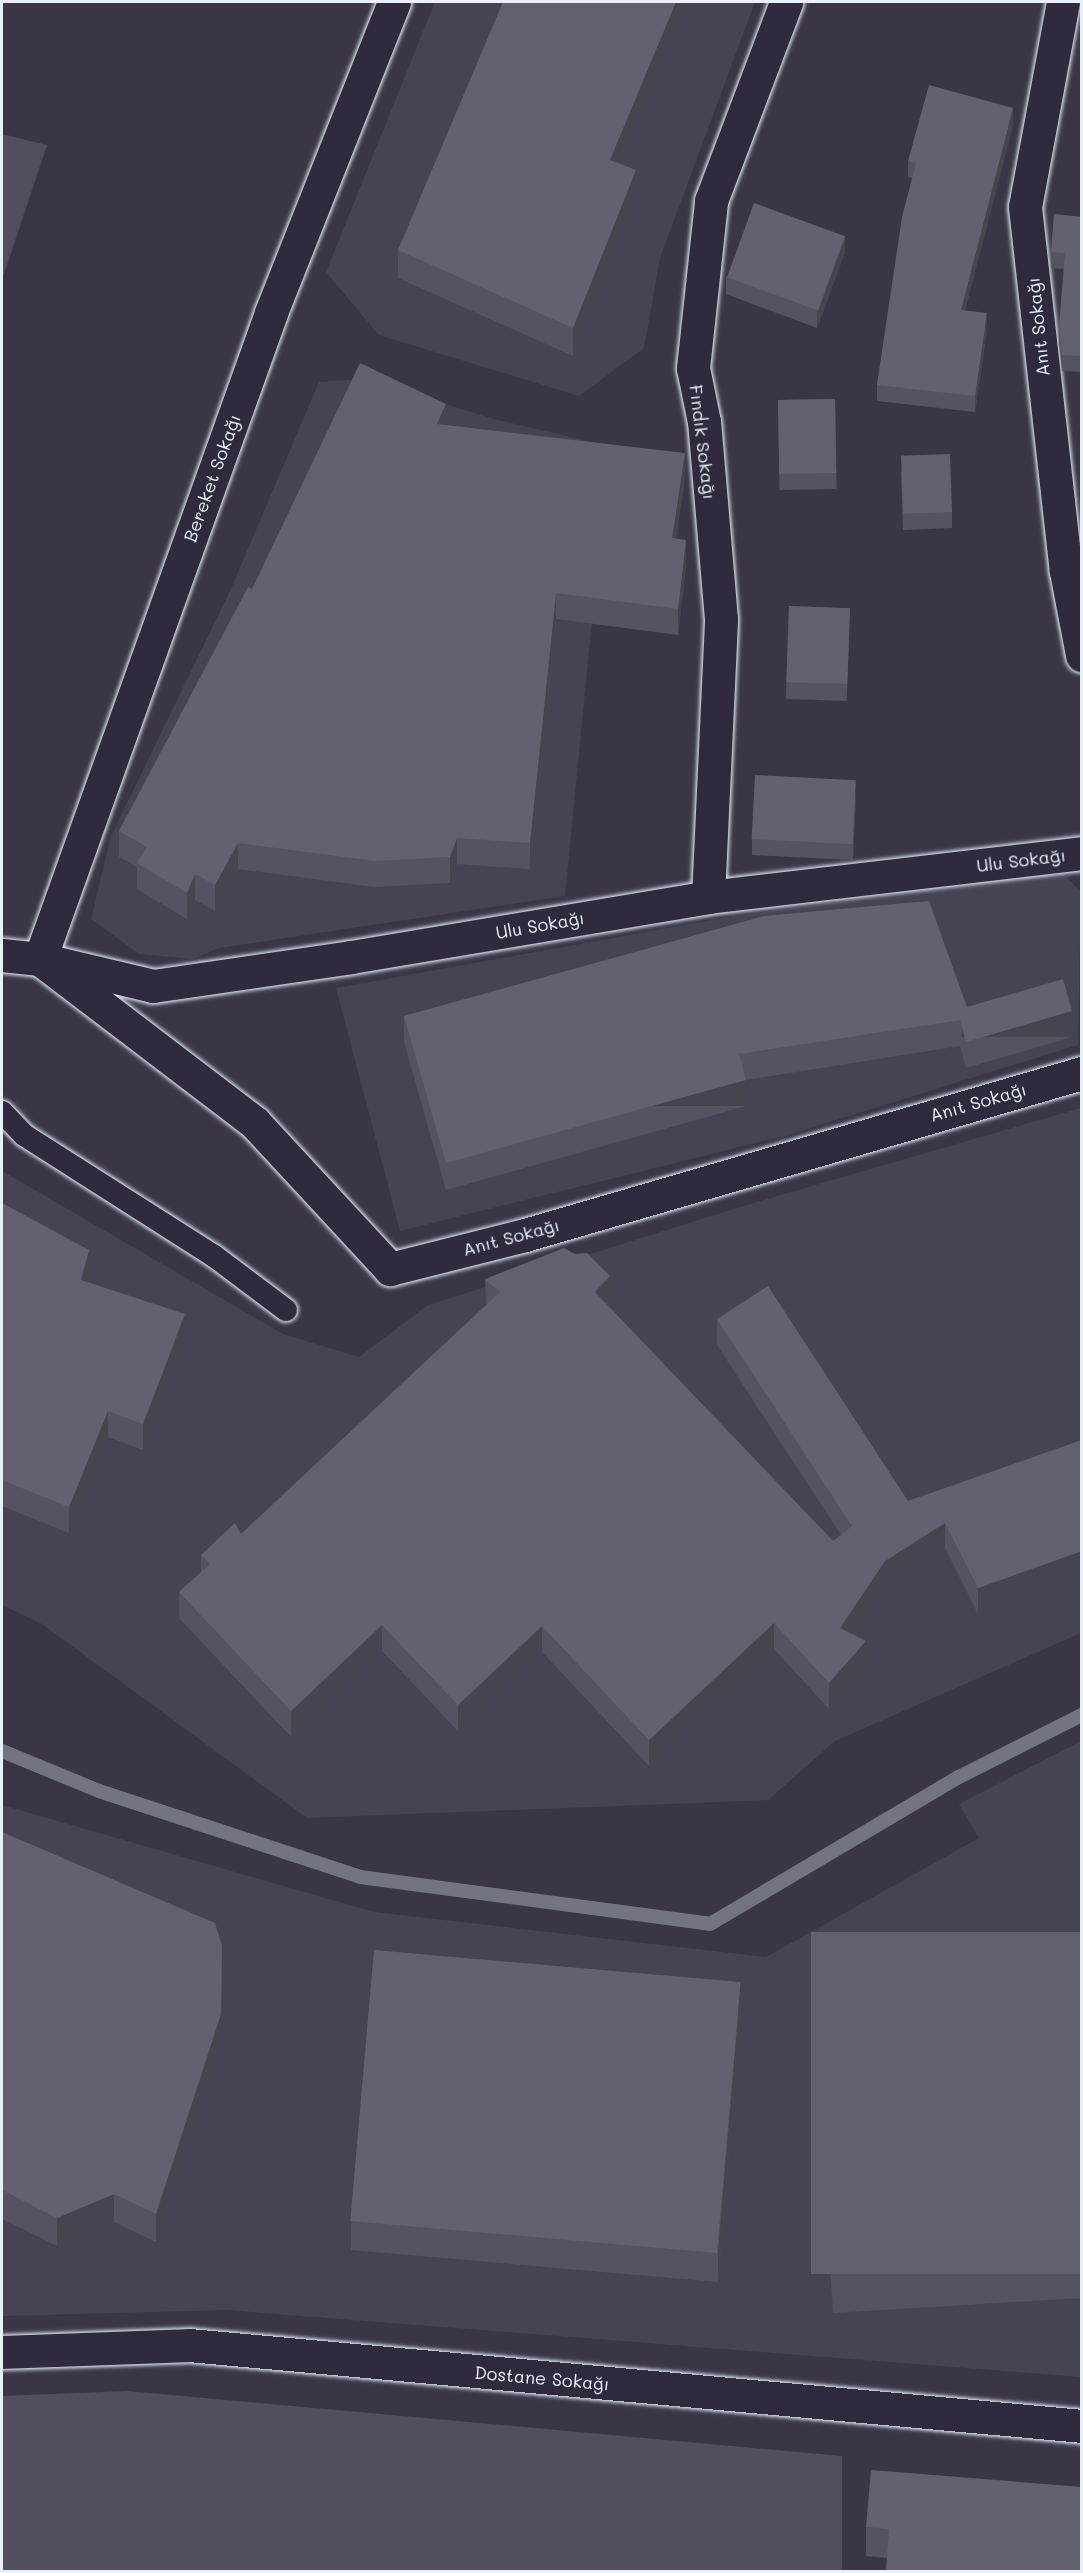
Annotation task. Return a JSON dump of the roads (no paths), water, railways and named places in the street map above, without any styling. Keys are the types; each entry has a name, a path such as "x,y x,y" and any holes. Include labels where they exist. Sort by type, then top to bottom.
{"street":[{"name":"Bereket Sokağı","path":"40,959 271,313 394,2"},
{"name":"Fındık Sokağı","path":"708,897 721,619 704,422 693,368 711,201 786,2"},
{"name":"Anıt Sokağı","path":"1063,2 1025,207 1066,571 1082,654"},
{"name":"Ulu Sokağı","path":"2,955 40,959 153,986 351,957 708,897 1082,853"},
{"name":"Anıt Sokağı","path":"40,959 255,1123 390,1269 525,1235 1082,1073"},
{"name":"Dostane Sokağı","path":"2,2352 189,2345 1082,2426"}],"lane":[{"path":"2,1112 24,1135 214,1256 286,1310"}],"waterway":[{"path":"2,1751 99,1791 360,1877 710,1924 959,1777 1082,1715"}]}
